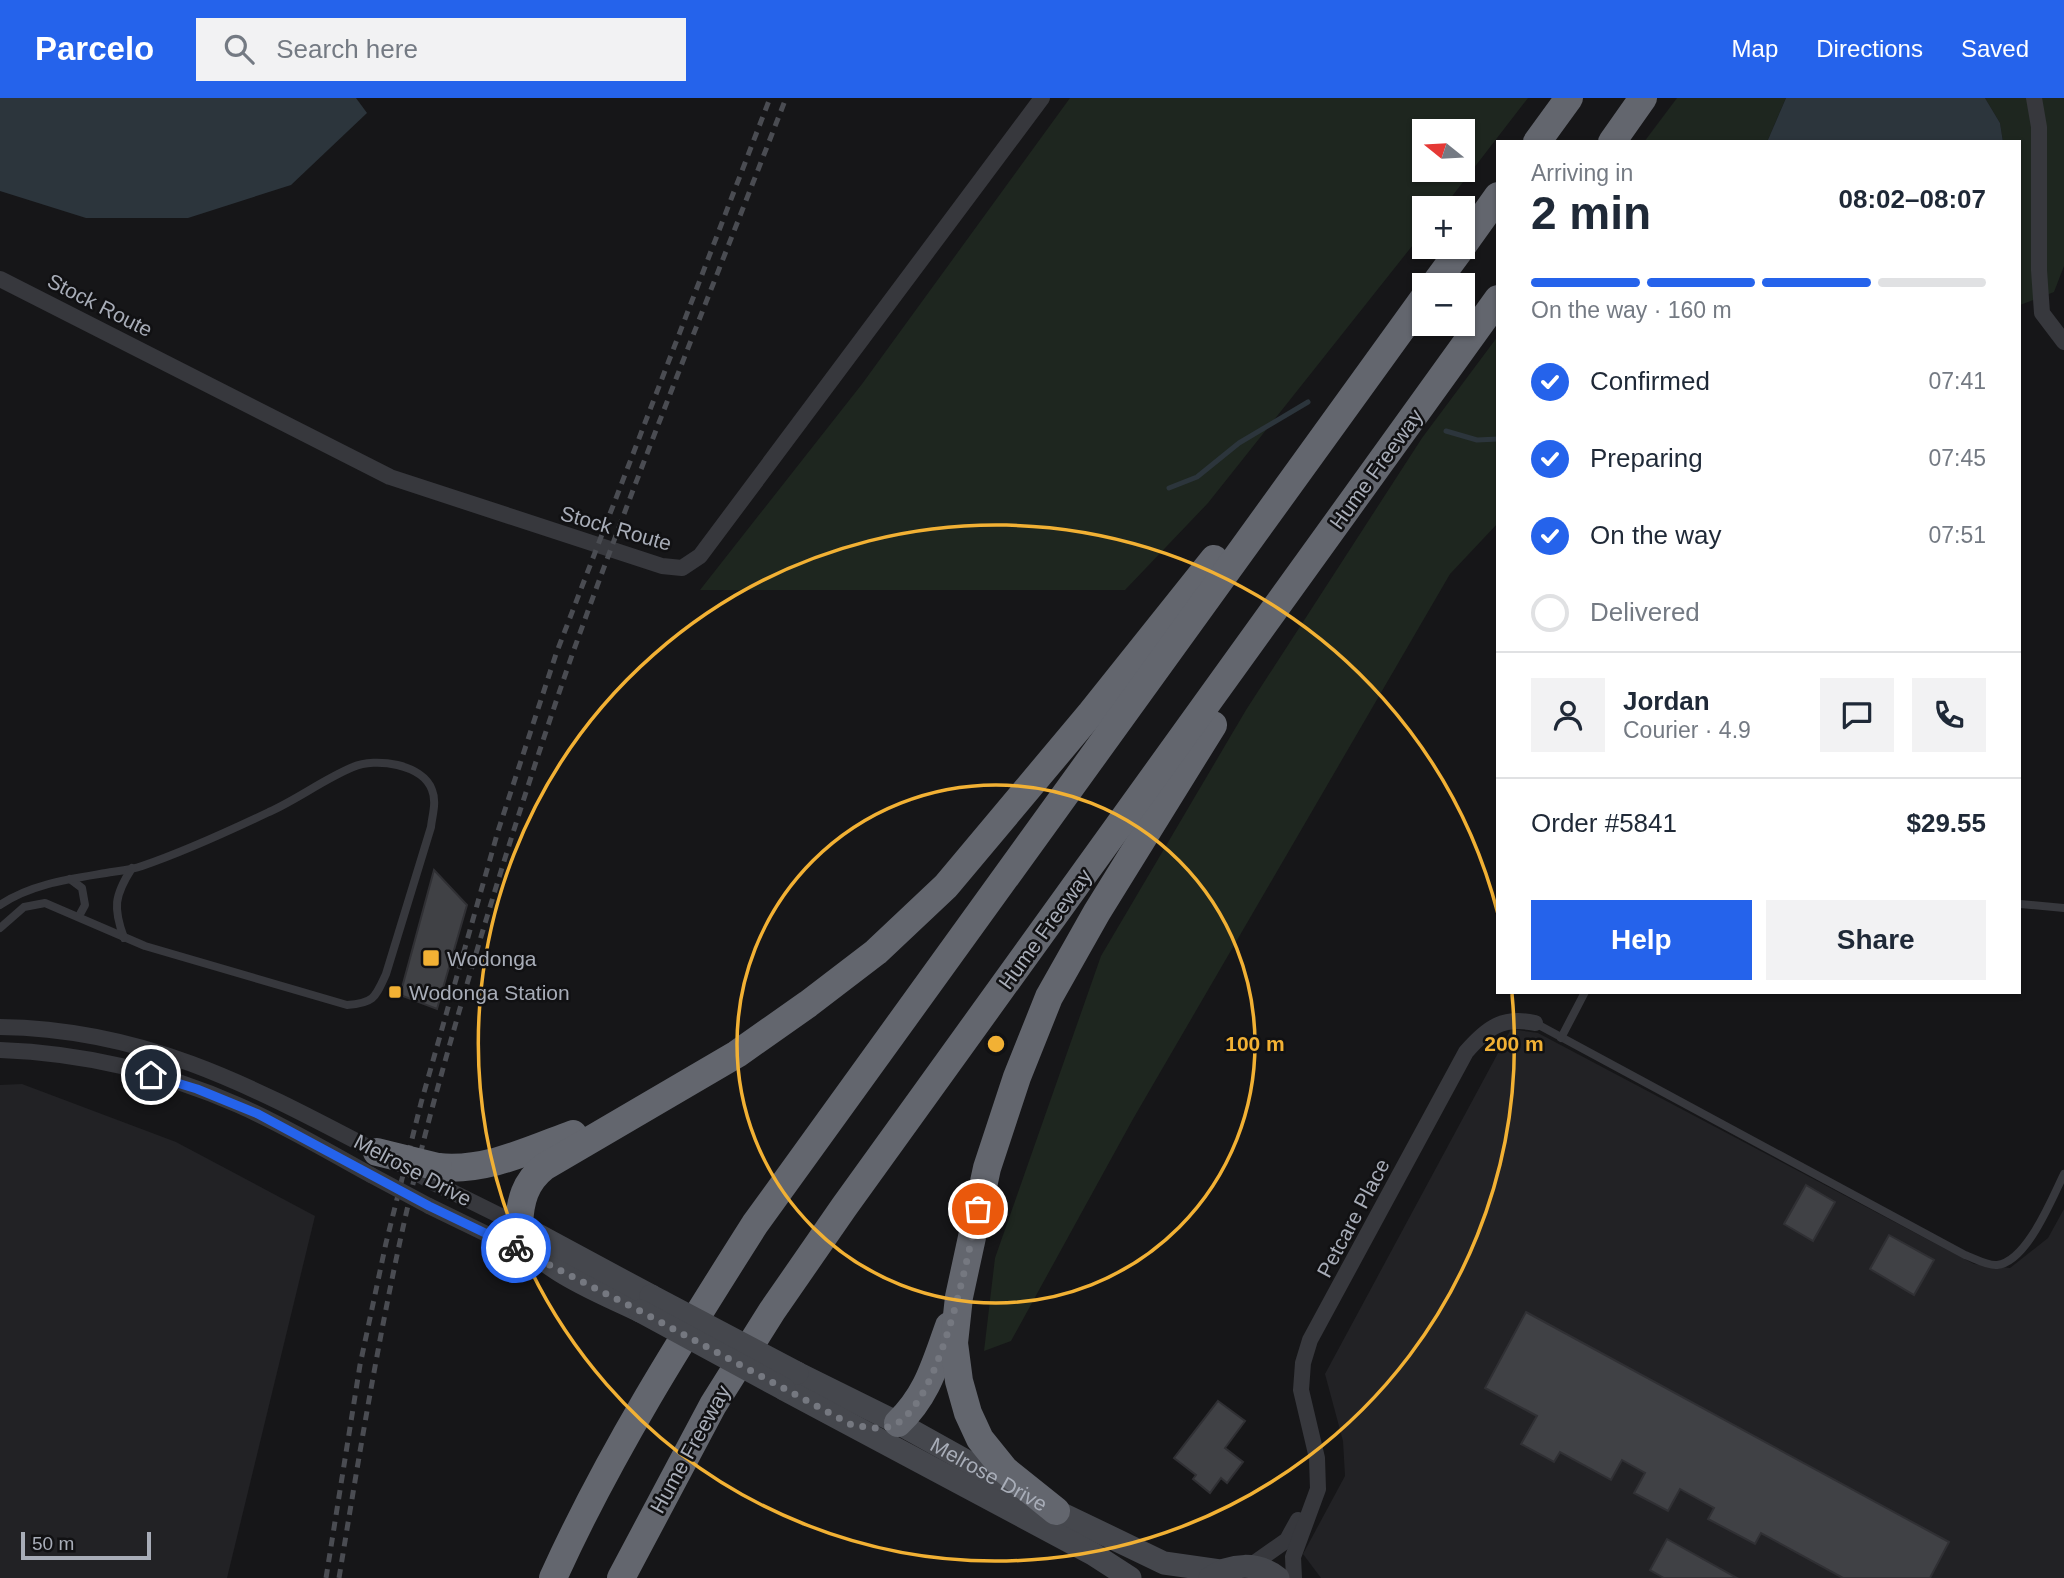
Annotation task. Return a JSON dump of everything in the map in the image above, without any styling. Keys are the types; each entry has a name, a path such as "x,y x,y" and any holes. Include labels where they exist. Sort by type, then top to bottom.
{"highway":[{"path":"1538,140 1569,98"},
{"path":"1613,140 1643,98"},
{"path":"1475,228 1496,199"},
{"name":"Hume Freeway","path":"621,1578 713,1405 772,1311 844,1207 1496,302"},
{"path":"519,1225 524,1192 539,1171 655,1100 737,1054 876,952 946,886 1091,713 1412,313"},
{"path":"553,1578 573,1534 627,1433 689,1327 755,1224 1412,315"},
{"path":"1056,1511 1006,1471 980,1439 968,1413 959,1381 954,1343 959,1297 987,1168 1017,1077 1049,997 1097,912 1219,716 1237,664"},
{"path":"374,1163 436,1175 473,1167 511,1157 655,1100"},
{"path":"898,1423 915,1406 932,1374 959,1297"}],"main road":[{"path":"519,1225 530,1248 550,1265"},
{"name":"Melrose Drive","path":"519,1225 646,1304 790,1381 898,1423 1056,1511 1164,1563 1215,1575 1235,1567 1251,1566"},
{"name":"Melrose Drive","path":"550,1265 646,1304"},
{"name":"Melrose Drive","path":"790,1381 852,1425 1093,1554 1130,1578"},
{"path":"852,1425 878,1429 898,1423"},
{"path":"1251,1566 1263,1569 1278,1578"}],"street":[{"name":"Stock Route","path":"0,279 390,477 662,566 682,568 700,556 1042,98"},
{"path":"2034,98 2039,127 2039,270 2042,313 2064,342"},
{"name":"Petcare Place","path":"1294,1578 1293,1557 1318,1489 1317,1458 1301,1390 1303,1363 1310,1340 1466,1052 1483,1033 1504,1022 1522,1020 1535,1023"},
{"name":"Melrose Drive","path":"0,1027 43,1028 100,1036 172,1056 265,1093 374,1163 429,1206 550,1265"},
{"name":"Melrose Drive","path":"0,1050 48,1052 112,1063 197,1089 374,1163"},
{"name":"Melrose Drive","path":"436,1175 519,1225"},
{"path":"1251,1566 1287,1540 1318,1489"}],"lane":[{"path":"0,905 18,893 70,879 132,868 205,842 275,810 355,765 375,762 412,769 432,790 434,803 431,827 386,974 377,993 365,1003 346,1004 124,938 45,902 24,907 0,929"},
{"path":"124,938 116,917 116,900 132,868"},
{"path":"70,879 82,888 85,905 79,916"},
{"path":"2021,904 2064,908"},
{"path":"1561,1038 1584,994"},
{"path":"1535,1023 1965,1255 1981,1261 1997,1265 2015,1256 2028,1242 2064,1174"}],"shaded area":[{"path":"0,98 356,98 367,113 291,185 188,218 86,218 0,191"},
{"path":"1070,98 1528,98 1475,167 1475,119 1412,119 1412,182 1463,182 1452,196 1412,196 1412,246 1208,503 1125,590 700,590 862,384"},
{"path":"1677,98 1786,98 1768,140 1646,140"},
{"path":"1786,98 1985,98 2000,123 2003,140 1768,140"},
{"path":"1985,98 2064,98 2064,266 2054,292 2021,305 2021,140 2003,140 2000,123"},
{"path":"1496,339 1496,525 1450,574 1133,1119 1011,1341 984,1351 995,1258 1101,956 1246,710 1422,438"},
{"path":"1511,1029 1538,1033 1974,1264 2010,1268 2048,1238 2064,1209 2064,1578 1321,1578 1303,1554 1345,1476 1343,1441 1325,1374"},
{"path":"22,1084 176,1142 315,1216 227,1578 0,1578 0,1085"}],"building":[{"name":"Wodonga","path":"434,870 467,905 437,1009 400,995"},
{"path":"1806,1185 1835,1202 1813,1241 1784,1224"},
{"path":"1889,1235 1934,1260 1914,1295 1870,1269"},
{"path":"1526,1312 1949,1542 1930,1578 1843,1578 1761,1533 1755,1544 1708,1519 1714,1508 1680,1489 1668,1511 1634,1493 1645,1473 1622,1460 1611,1480 1560,1452 1554,1462 1521,1444 1537,1416 1485,1388"},
{"path":"1218,1401 1245,1421 1225,1448 1243,1462 1227,1483 1221,1478 1210,1493 1193,1479 1196,1475 1174,1458"},
{"path":"1667,1539 1737,1578 1664,1578 1650,1570"}],"waterway":[{"path":"1169,488 1197,477 1239,443 1308,402"},
{"path":"1446,431 1477,440 1496,439"}],"railway":[{"path":"326,1578 360,1365 386,1243 421,1103 498,831 556,654 770,98"},
{"path":"339,1578 369,1399 404,1222 433,1105 481,936 571,658 649,447 786,98"}],"way so far":[{"path":"516,1248 852,1425 878,1429 898,1423 915,1406 932,1374 959,1297 978,1209"}],"place":[{"name":"Wodonga","path":"431,958"},
{"name":"Wodonga Station","path":"395,992"}],"route":[{"path":"151,1075 197,1089 258,1114 429,1206 516,1248"}]}
